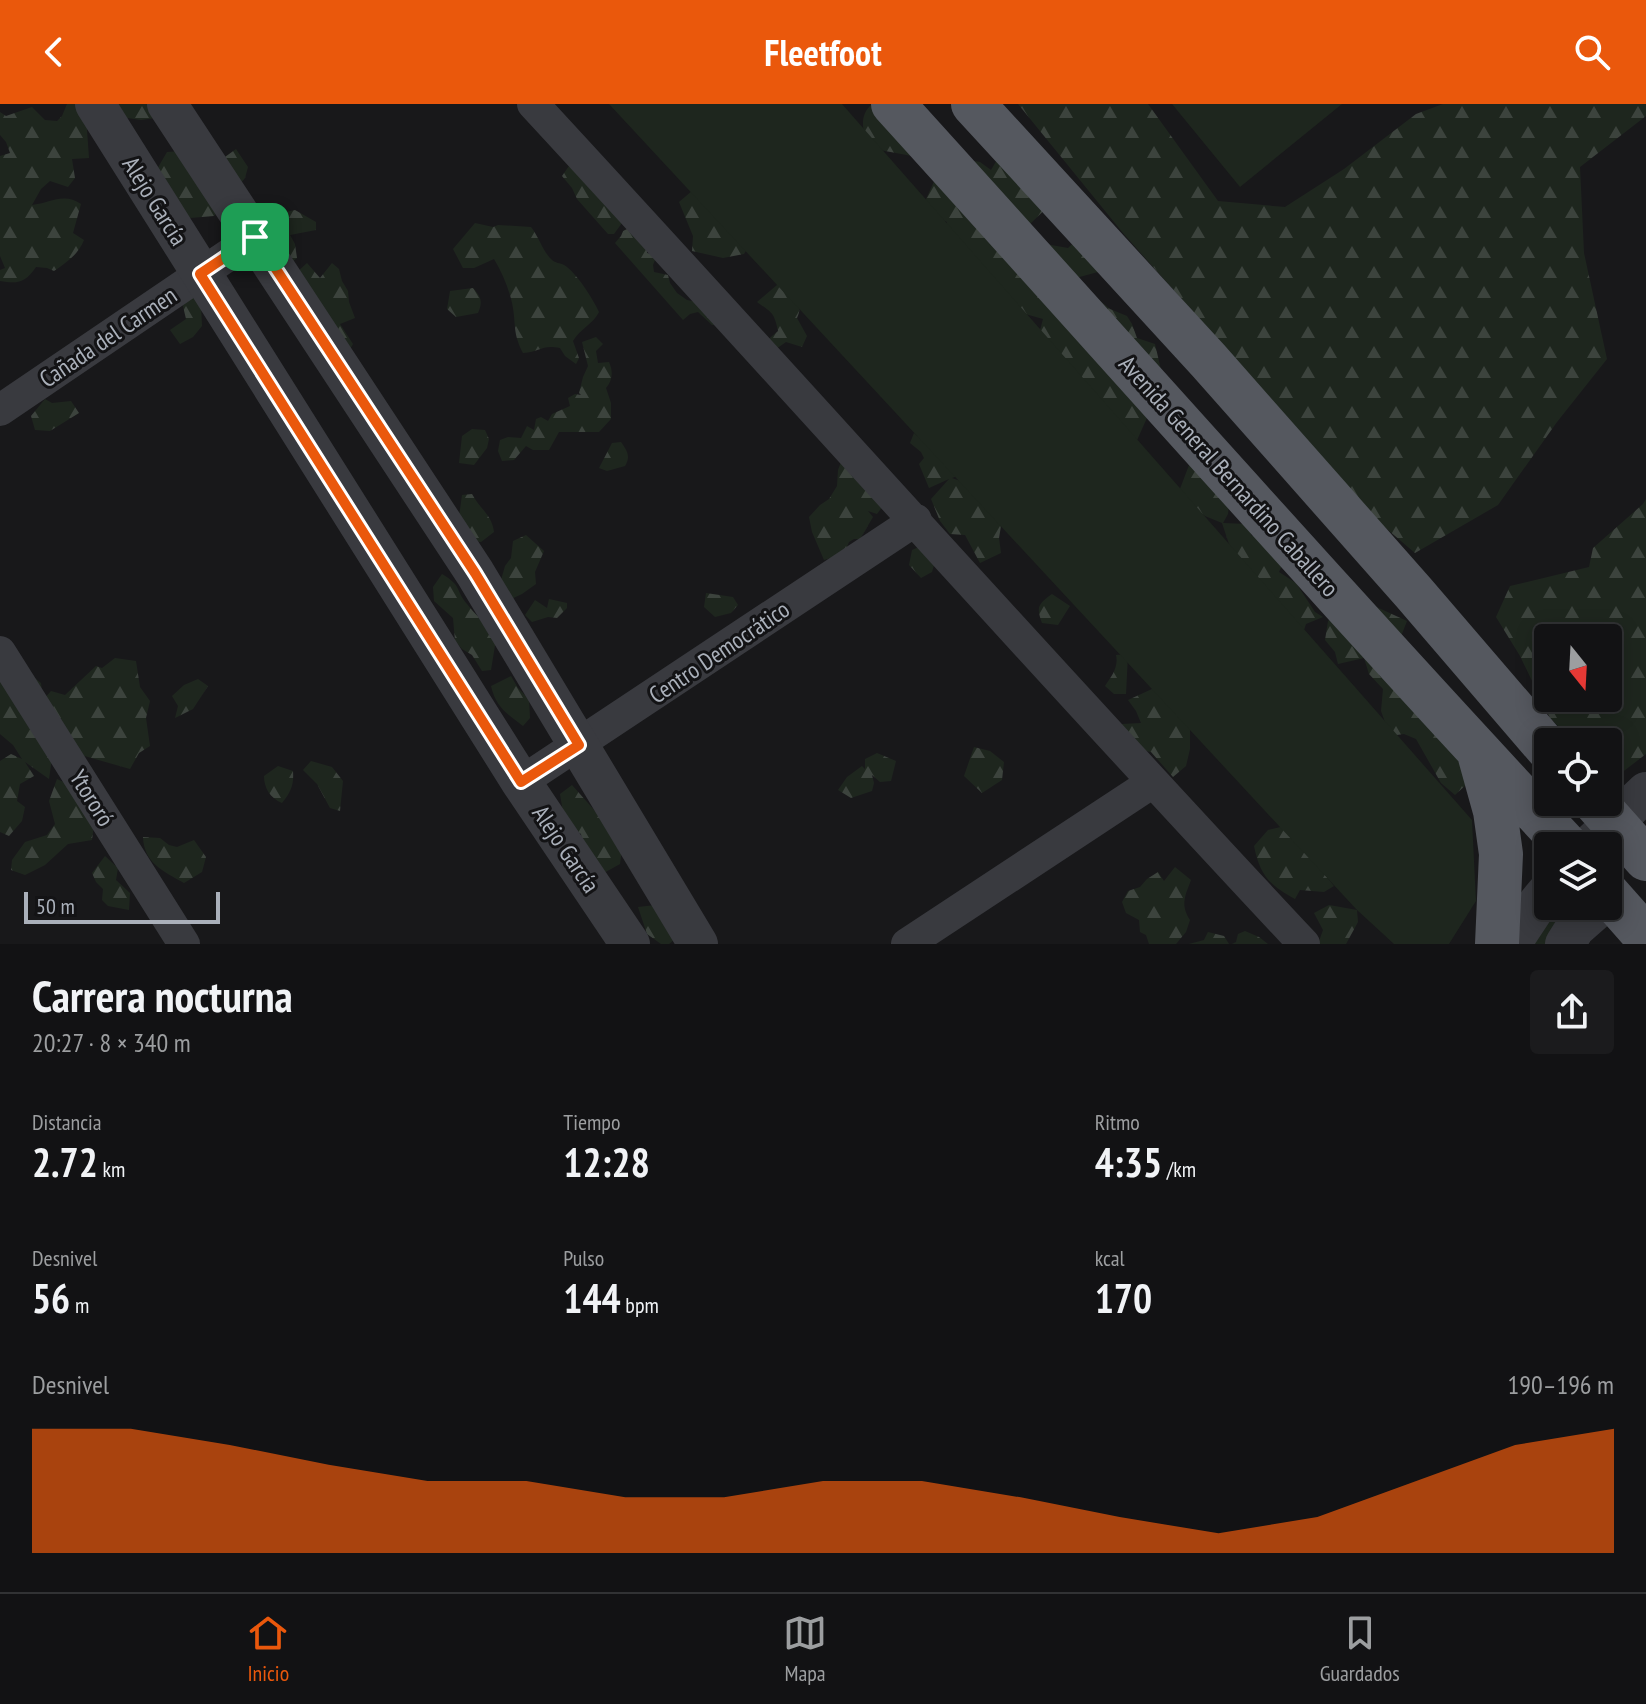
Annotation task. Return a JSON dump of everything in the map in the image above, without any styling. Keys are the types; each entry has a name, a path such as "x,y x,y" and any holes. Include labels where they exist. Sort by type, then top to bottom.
{"main road":[{"name":"Avenida General Bernardino Caballero","path":"893,104 1554,832"},
{"path":"973,104 1208,360 1534,733"},
{"path":"1478,751 1495,811 1501,854 1497,944"},
{"path":"1619,816 1646,862"},
{"path":"1622,914 1646,937"}],"street":[{"name":"Alejo García","path":"95,104 521,782 630,944"},
{"path":"167,104 475,573 698,944"},
{"path":"533,104 1304,944"},
{"name":"Cañada del Carmen","path":"0,410 255,237"},
{"name":"Centro Democrático","path":"521,782 916,520"},
{"name":"Ytororó","path":"0,652 184,944"},
{"path":"907,944 1153,782"},
{"path":"1622,885 1646,862"},
{"path":"1511,944 1534,909"},
{"path":"1565,944 1584,920"}],"green space":[{"path":"67,104 93,104 87,130 89,158 72,159 75,178 68,187 50,181 32,205 63,199 81,204 73,233 84,240 75,254 54,271 36,267 21,281 0,281 0,270 5,268 0,256 0,156 10,153 0,135 0,112 6,116 32,107 45,120 57,121"},
{"path":"110,104 158,104 155,118 141,120 121,117"},
{"path":"609,104 842,104 1472,820 1476,901 1449,944 1394,944 1357,910"},
{"path":"872,104 912,156 869,148 863,119"},
{"path":"1018,104 1148,104 1218,201 1285,207 1344,169 1416,114 1443,104 1646,104 1646,116 1580,167 1584,253 1607,359 1498,505 1415,553 1341,490 1249,375 1123,233"},
{"path":"1172,104 1342,104 1240,187"},
{"path":"236,149 248,167 245,178 214,216 190,218 153,176 167,152 196,150 218,162"},
{"path":"1001,153 1058,197 1030,224 1031,238 1068,248 1088,229 1105,270 1065,281 1127,316 1137,338 1155,344 1162,384 1130,456 1038,338 1043,319 1022,313 946,234 947,222 922,208 936,177 956,158 980,162 991,170"},
{"path":"569,166 627,216 614,234 608,234 577,199 562,176"},
{"path":"699,185 761,225 744,254 723,258 692,251 693,236 679,202"},
{"path":"295,210 316,222 316,230 290,235 297,258 283,269 256,230 267,216"},
{"path":"475,223 493,227 531,227 549,257 569,268 584,286 599,312 573,341 579,358 576,364 560,348 549,347 523,353 516,335 510,295 494,259 474,268 463,268 453,249"},
{"path":"635,225 648,245 647,253 657,255 654,272 668,275 677,293 687,300 701,303 723,325 712,325 698,312 683,320 615,243 623,231"},
{"path":"307,263 320,278 332,263 339,269 355,318 340,324 353,344 346,356 295,274"},
{"path":"788,281 799,303 797,318 807,336 802,347 786,342 776,349 765,342 778,331 774,316 757,302 777,285"},
{"path":"473,288 480,299 478,313 456,317 447,309 450,291"},
{"path":"190,293 201,306 202,326 193,337 180,344 170,330 186,319 182,302"},
{"path":"596,337 603,344 596,351 598,363 609,362 611,369 611,379 606,388 611,403 611,419 599,432 559,432 549,450 533,450 526,446 514,460 502,461 498,451 500,440 521,438 527,426 534,430 536,419 541,417 548,421 552,414 570,406 568,398 581,395 579,393 588,366 582,342"},
{"path":"45,399 52,403 71,401 79,413 50,431 35,430 31,416"},
{"path":"472,429 485,430 489,439 487,448 474,465 459,463 462,436"},
{"path":"914,433 960,475 952,478 971,485 1001,526 1001,553 980,563 965,535 950,534 940,521 931,499 949,479 929,488 919,464 924,458 910,443"},
{"path":"621,442 628,454 625,466 607,471 599,468 612,443"},
{"path":"843,457 885,503 877,514 868,511 873,517 860,539 849,542 844,554 824,560 809,517 829,499 837,486"},
{"path":"1191,460 1230,495 1228,514 1223,523 1246,524 1252,536 1269,521 1291,545 1279,572 1296,583 1315,612 1323,617 1306,624 1298,648 1229,544 1222,523 1205,516 1178,494"},
{"path":"472,494 493,526 494,532 481,542 462,539 458,524 462,495"},
{"path":"1646,499 1646,754 1622,772 1622,728 1560,728 1547,712 1622,712 1622,624 1534,624 1534,685 1496,617 1510,586 1589,567 1593,548"},
{"path":"526,535 544,551 535,572 536,584 509,600 501,580 511,558 513,541"},
{"path":"919,547 936,558 932,572 921,578 909,565 912,550"},
{"path":"442,574 456,585 474,612 497,633 491,670 482,671 472,655 455,641 453,618 434,601 433,587"},
{"path":"706,593 733,597 738,605 731,613 715,617 704,607"},
{"path":"1052,594 1070,606 1058,625 1042,623 1039,613 1041,603"},
{"path":"1356,595 1407,621 1396,649 1433,686 1467,784 1455,795 1441,783 1416,739 1404,734 1390,736 1381,711 1383,689 1369,674 1364,658 1338,664 1335,652 1325,640 1328,621"},
{"path":"549,599 567,603 567,608 557,618 548,617 532,622 525,615 535,600 547,608"},
{"path":"16,649 41,683 43,700 51,691 65,695 96,666 102,668 115,658 136,661 140,687 150,701 146,718 150,746 139,753 130,769 81,755 52,758 49,779 25,762 34,776 20,784 17,801 25,807 22,821 9,836 0,832 0,761 11,754 22,759 13,745 0,734 0,654"},
{"path":"1128,654 1126,694 1114,694 1105,686 1115,668 1116,655"},
{"path":"511,676 529,699 530,718 523,726 499,704 491,686"},
{"path":"1167,676 1190,724 1186,766 1173,777 1151,752 1134,749 1122,737 1122,724 1141,723 1128,700 1152,689"},
{"path":"198,679 208,686 193,709 175,718 178,706 172,696 184,685"},
{"path":"974,747 990,751 1004,762 1002,780 982,793 964,776"},
{"path":"877,753 896,761 891,781 880,782 872,775 872,791 851,798 838,790 847,777 862,766 865,769 865,759"},
{"path":"311,761 332,767 343,781 340,811 330,808 317,784 303,770"},
{"path":"278,766 293,771 291,788 282,803 271,795 264,780 264,776"},
{"path":"57,779 70,785 94,825 92,840 68,844 45,865 25,875 11,870 12,860 25,842 47,835 55,824 49,801"},
{"path":"572,785 622,848 620,864 602,874 582,842 581,834 565,824 560,794"},
{"path":"1285,826 1334,886 1324,892 1300,890 1295,899 1267,878 1259,865 1254,846 1268,830"},
{"path":"143,837 160,838 177,847 194,840 206,857 202,872 184,883 151,860"},
{"path":"105,856 118,868 116,880 130,893 129,910 108,906 102,900 103,889 92,873"},
{"path":"1175,867 1191,880 1184,900 1190,920 1186,932 1176,944 1149,944 1146,935 1140,932 1139,920 1126,913 1122,902 1128,891 1140,887 1158,872 1164,881"},
{"path":"656,905 680,935 669,944 661,944 647,934 638,907"},
{"path":"1329,905 1357,910 1358,922 1346,944 1318,944 1323,930 1314,913"},
{"path":"1538,920 1564,920 1552,944 1520,944"},
{"path":"1245,931 1268,944 1232,944 1236,942 1238,934"},
{"path":"1208,932 1224,936 1229,944 1189,944 1204,940"}],"route":[{"path":"255,237 475,573 579,745 521,782 200,274 255,237"}]}
